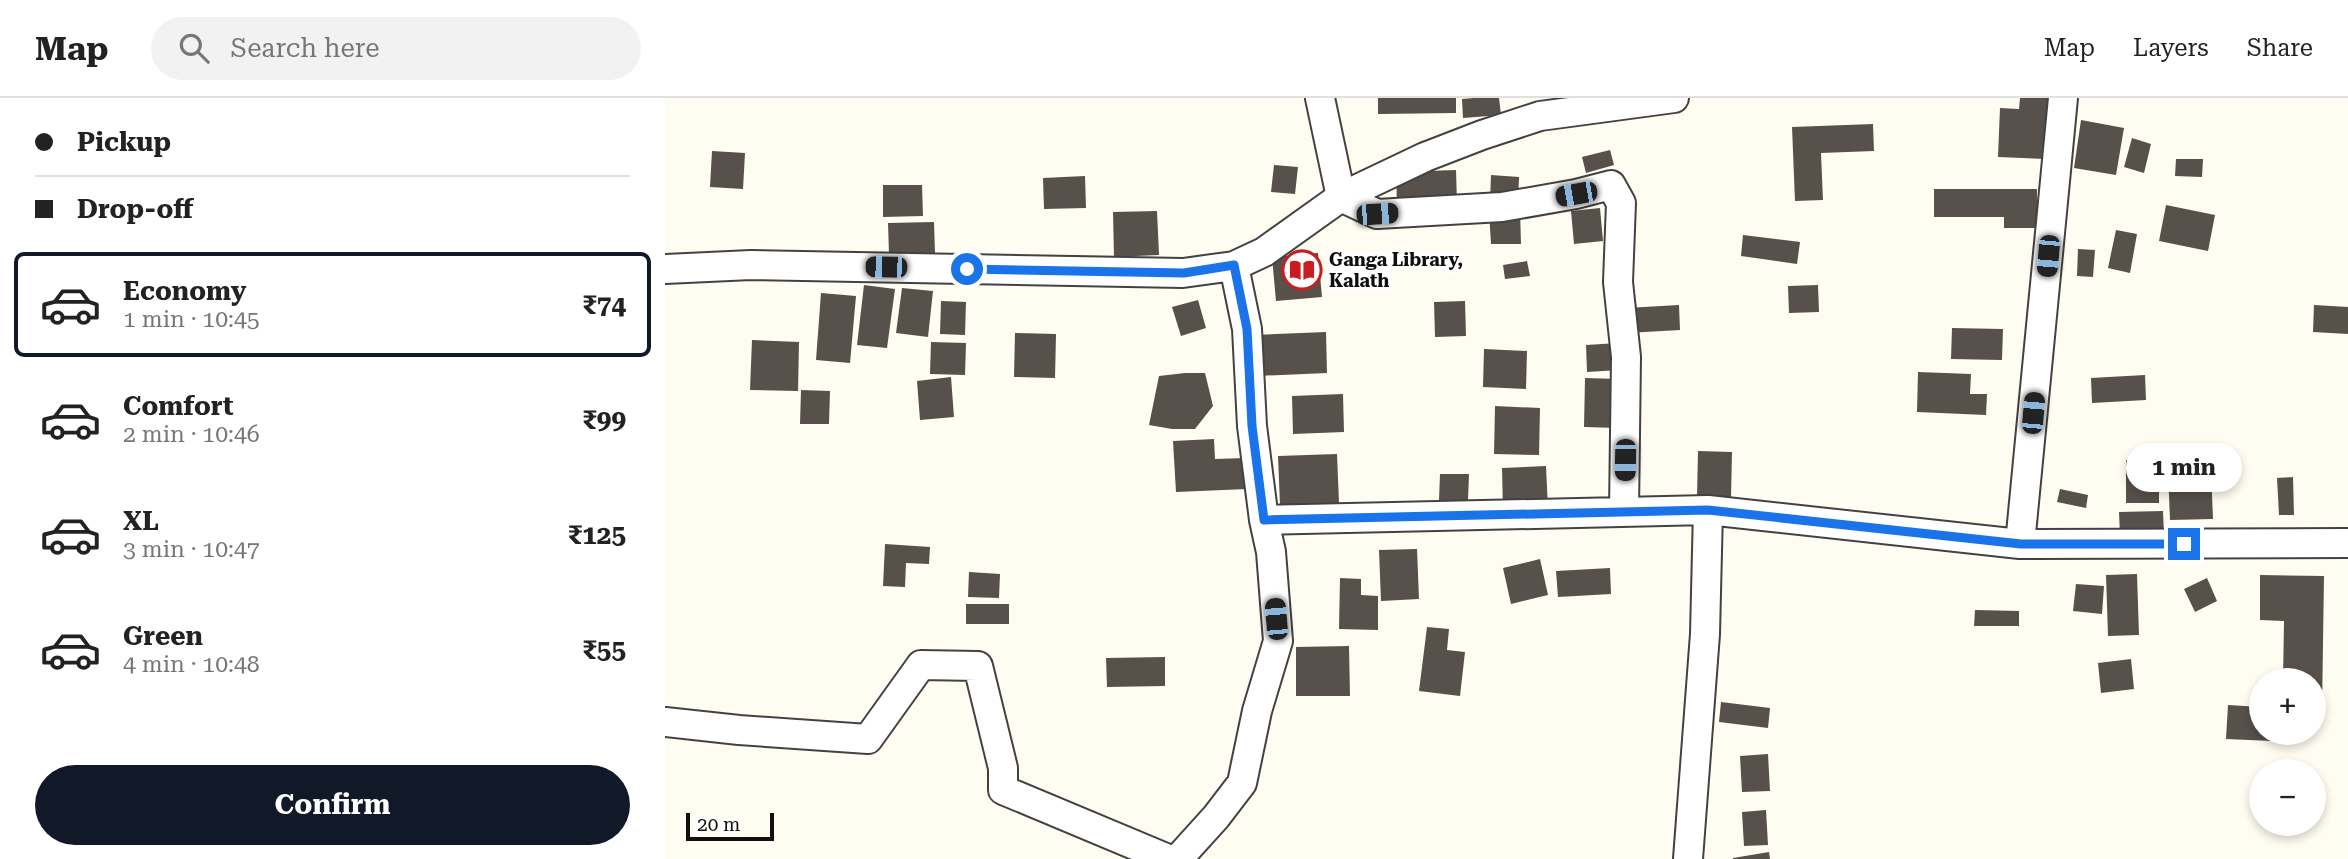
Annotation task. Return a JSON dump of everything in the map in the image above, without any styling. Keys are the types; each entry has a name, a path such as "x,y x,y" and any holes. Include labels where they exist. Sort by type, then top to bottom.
{"street":[{"path":"1320,98 1341,197"},
{"path":"665,268 751,265 1184,273 1234,265 1264,252 1341,197 1425,157 1482,135 1540,116 1674,98"},
{"path":"2021,544 2063,98"},
{"path":"1341,197 1377,214 1501,207 1611,185 1621,203 1618,282 1626,357 1624,512"},
{"path":"1178,859 1242,783 1257,711 1278,641 1271,552 1264,520 1252,426 1247,329 1234,265"},
{"path":"1688,859 1705,634 1708,510"},
{"path":"1264,520 1708,510 2021,544 2348,543"},
{"path":"665,722 739,730 868,738 921,665 978,666 1003,768 1003,790 1168,859"}],"building":[{"path":"1378,98 1456,98 1456,113 1378,114"},
{"path":"1499,98 1501,115 1463,118 1462,99"},
{"path":"2020,98 2049,98 2047,159 1998,157 2000,108 2019,109"},
{"path":"2081,120 2124,128 2116,175 2074,168"},
{"path":"1873,124 1874,151 1821,153 1823,200 1795,201 1792,127"},
{"path":"2132,138 2151,144 2144,173 2124,167"},
{"path":"1610,150 1614,165 1586,173 1582,157"},
{"path":"712,151 745,153 743,189 710,187"},
{"path":"2176,159 2203,159 2202,177 2175,176"},
{"path":"1274,165 1298,167 1295,194 1271,192"},
{"path":"1456,170 1457,203 1397,205 1396,172"},
{"path":"1491,175 1519,177 1518,203 1490,201"},
{"path":"1085,176 1086,208 1044,209 1043,178"},
{"path":"883,185 922,185 923,216 883,217"},
{"path":"1934,189 2037,189 2037,228 2004,228 2004,217 1934,217"},
{"path":"2166,205 2215,215 2208,251 2159,241"},
{"path":"1600,208 1603,241 1574,244 1571,211"},
{"path":"1520,209 1521,244 1491,244 1489,211"},
{"path":"1157,211 1159,255 1114,257 1113,212"},
{"path":"934,222 935,253 889,254 888,223"},
{"path":"2116,230 2137,234 2130,273 2108,268"},
{"path":"1743,235 1800,242 1797,264 1741,256"},
{"path":"2078,249 2095,250 2093,277 2077,276"},
{"path":"1318,253 1322,297 1276,301 1272,257"},
{"path":"1527,261 1530,276 1505,279 1503,265"},
{"path":"864,285 895,289 887,348 857,345"},
{"path":"1818,285 1819,312 1789,313 1788,286"},
{"path":"902,288 933,291 928,337 896,333"},
{"path":"821,293 856,296 850,363 816,360"},
{"path":"1198,300 1206,328 1181,336 1172,307"},
{"path":"941,301 966,302 965,335 940,334"},
{"path":"1465,301 1466,336 1435,337 1434,302"},
{"path":"1679,305 1680,330 1627,333 1626,308"},
{"path":"2314,305 2348,307 2348,334 2313,332"},
{"path":"1952,328 2003,329 2002,360 1951,359"},
{"path":"1326,332 1327,373 1256,376 1254,335"},
{"path":"1015,333 1056,334 1055,378 1014,377"},
{"path":"752,340 799,342 798,391 750,390"},
{"path":"931,342 966,343 965,375 930,374"},
{"path":"1618,343 1619,370 1587,372 1586,345"},
{"path":"1484,349 1527,351 1526,389 1483,387"},
{"path":"1918,372 1971,374 1970,394 1987,394 1986,415 1917,412"},
{"path":"1205,373 1213,406 1195,429 1149,425 1159,376"},
{"path":"2145,375 2146,400 2092,403 2091,378"},
{"path":"951,377 954,417 920,420 917,381"},
{"path":"1585,378 1620,379 1618,428 1584,427"},
{"path":"801,390 830,391 829,424 800,424"},
{"path":"1343,394 1344,432 1293,434 1292,396"},
{"path":"1495,406 1540,408 1539,455 1494,454"},
{"path":"1214,439 1215,459 1245,458 1247,489 1176,492 1173,441"},
{"path":"1698,451 1732,452 1731,498 1697,497"},
{"path":"1337,454 1339,503 1280,505 1278,456"},
{"path":"2126,460 2159,461 2159,503 2126,503"},
{"path":"1546,466 1548,509 1503,511 1502,468"},
{"path":"2211,469 2213,519 2170,520 2168,471"},
{"path":"1440,474 1469,474 1468,501 1439,500"},
{"path":"2293,477 2294,515 2279,515 2277,478"},
{"path":"2060,489 2088,495 2086,508 2057,502"},
{"path":"2163,511 2164,535 2120,536 2119,512"},
{"path":"885,544 930,547 929,564 906,563 905,587 883,586"},
{"path":"1417,549 1419,599 1381,601 1379,550"},
{"path":"1540,559 1548,595 1511,604 1503,568"},
{"path":"1610,568 1611,594 1558,597 1556,571"},
{"path":"969,572 1000,574 999,598 968,597"},
{"path":"2137,574 2139,635 2108,636 2106,575"},
{"path":"2260,575 2324,576 2323,668 2283,668 2284,621 2260,620"},
{"path":"1340,578 1361,579 1361,595 1378,596 1378,630 1339,629"},
{"path":"2207,578 2217,601 2195,612 2184,589"},
{"path":"2076,584 2104,586 2102,614 2073,611"},
{"path":"966,604 1009,604 1009,624 966,624"},
{"path":"1975,610 2019,611 2019,626 1974,626"},
{"path":"1427,627 1449,629 1447,650 1465,652 1460,696 1419,691"},
{"path":"1349,646 1350,696 1296,696 1296,647"},
{"path":"1165,657 1165,686 1107,687 1106,658"},
{"path":"2131,659 2134,689 2101,693 2098,663"},
{"path":"1721,702 1770,708 1768,728 1719,722"},
{"path":"2228,705 2249,706 2249,740 2226,739"},
{"path":"1768,754 1770,791 1742,792 1740,756"},
{"path":"1766,810 1768,845 1744,846 1742,812"},
{"path":"1769,852 1770,859 1733,859 1733,858"}],"place":[{"name":"Ganga Library, Kalath","path":"1302,270"}],"route":[{"path":"967,269 1184,273 1234,265 1247,329 1252,426 1264,520 1708,510 2021,544 2184,544"}]}
